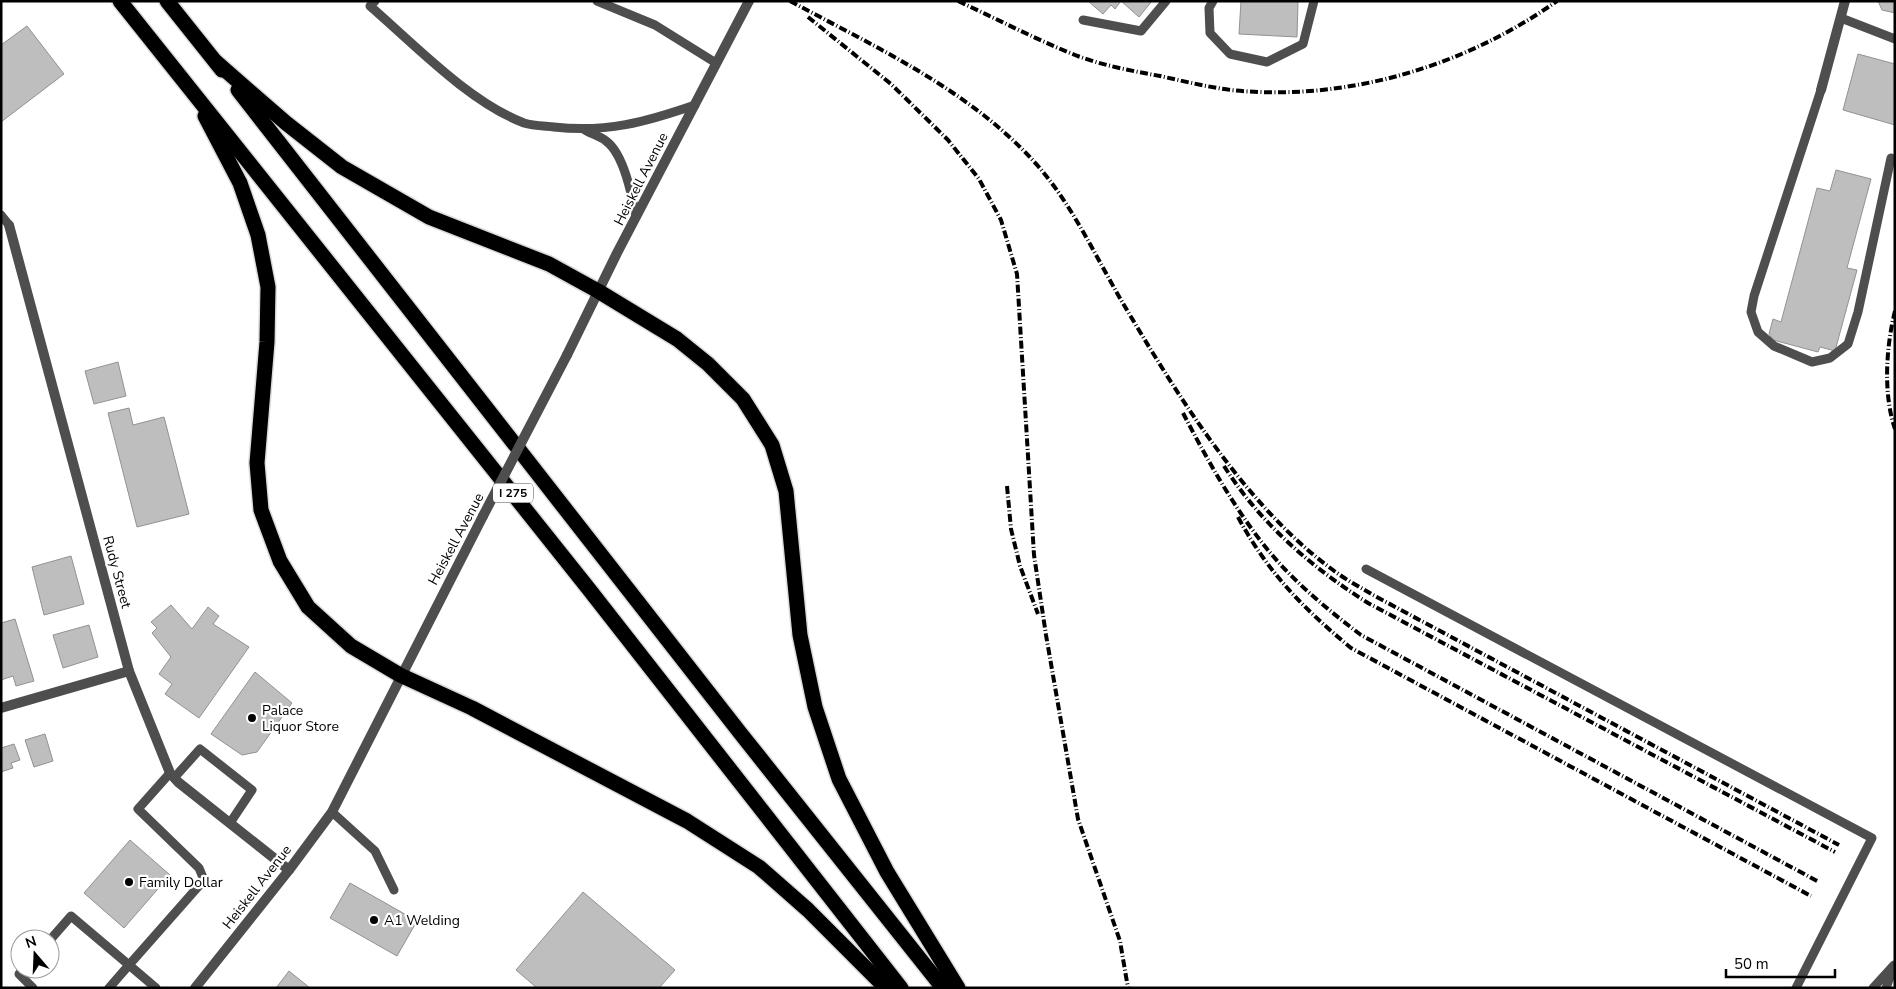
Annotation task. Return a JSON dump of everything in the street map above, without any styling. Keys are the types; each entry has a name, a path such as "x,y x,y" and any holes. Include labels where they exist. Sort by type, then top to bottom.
{"highway":[{"name":"I 275","path":"120,1 588,588 901,988"},
{"name":"I 275","path":"167,1 741,734 943,988"},
{"path":"216,62 286,123 342,167 429,217 549,264 598,291 677,339 708,364 743,399 772,445 786,491 800,635 815,707 839,779 887,872 958,988"},
{"path":"188,84 240,183 258,235 268,287 267,342 257,463 261,510 280,561 308,607 352,646 400,675 472,708 687,821 759,867 808,910 886,988"}],"street":[{"name":"Heiskell Avenue","path":"195,988 289,870 332,812 400,675 749,1"},
{"path":"1821,90 1845,1"},
{"name":"Rudy Street","path":"9,225 129,671 172,775 289,870"},
{"path":"1,708 129,671"}],"lane":[{"path":"597,1 655,25 716,64"},
{"path":"1083,20 1141,31 1166,1"},
{"path":"1214,1 1209,8 1210,33 1230,54 1267,62 1303,44 1314,1"},
{"path":"370,3 469,91 494,108 525,124 582,129 625,126 651,120 695,105"},
{"path":"1841,18 1895,39"},
{"path":"1821,90 1754,296 1751,312 1758,332 1774,346 1812,362 1830,358 1848,344 1858,312 1891,158"},
{"path":"582,129 607,141 619,157 633,198 636,217"},
{"path":"1,215 9,225"},
{"path":"1366,569 1872,838 1796,988"},
{"path":"114,986 129,965 204,880 200,868 138,809 200,749 252,790 230,823"},
{"path":"332,812 375,851 394,890"},
{"path":"60,929 72,916 153,987"},
{"path":"1873,988 1894,965"},
{"path":"1886,988 1894,965"},
{"path":"24,979 33,988"}],"building":[{"path":"1088,1 1121,1 1115,9 1111,5 1103,14"},
{"path":"1121,1 1152,1 1139,17"},
{"path":"1241,1 1298,1 1297,37 1239,34"},
{"path":"1878,1 1895,1 1895,13 1882,10"},
{"path":"27,26 64,74 1,122 1,45"},
{"path":"1858,54 1895,64 1895,125 1843,110"},
{"path":"1836,170 1871,179 1847,268 1857,270 1835,351 1820,347 1818,352 1773,340 1769,334 1773,319 1781,322 1817,188 1830,191"},
{"path":"118,362 126,396 94,404 85,371"},
{"path":"129,408 133,425 164,417 189,514 137,527 108,413"},
{"path":"71,556 84,604 44,615 32,567"},
{"path":"171,605 192,629 208,607 219,616 213,624 249,647 199,718 165,694 172,684 159,674 171,657 152,633 157,628 151,622"},
{"path":"15,619 34,681 16,686 13,676 1,680 1,623"},
{"path":"89,625 98,657 63,668 53,635"},
{"name":"Palace Liquor Store","path":"255,672 292,703 257,752 242,755 211,734"},
{"path":"45,734 53,761 34,767 25,740"},
{"path":"14,744 20,760 11,763 13,768 1,772 1,748"},
{"path":"130,840 170,875 124,928 84,893"},
{"name":"A1 Welding","path":"350,883 417,921 397,956 330,918"},
{"path":"583,892 675,970 659,988 537,988 516,970"},
{"path":"289,971 310,988 276,988"}],"railway":[{"path":"790,1 889,54 953,93 984,115 1012,139 1038,166 1062,197 1142,336 1215,446 1270,514 1301,544 1333,570 1373,595 1839,845"},
{"path":"958,1 1045,42 1095,62 1213,87 1231,90 1274,92 1360,85 1402,75 1443,61 1483,44 1521,24 1557,1"},
{"path":"808,17 891,84 948,140 979,179 1001,220 1017,274 1034,555 1046,635 1078,819 1120,941 1128,988"},
{"path":"1895,311 1887,370 1889,401 1895,429"},
{"path":"1183,413 1227,492 1252,530 1289,574 1329,610 1361,635 1819,882"},
{"path":"1224,466 1238,487 1270,525 1307,559 1368,603 1835,852"},
{"path":"1007,486 1011,529 1020,566 1038,614"},
{"path":"1238,517 1274,573 1317,619 1351,648 1811,896"}],"place":[{"name":"Palace Liquor Store","path":"252,718"},
{"name":"Family Dollar","path":"129,882"},
{"name":"A1 Welding","path":"374,920"}]}
